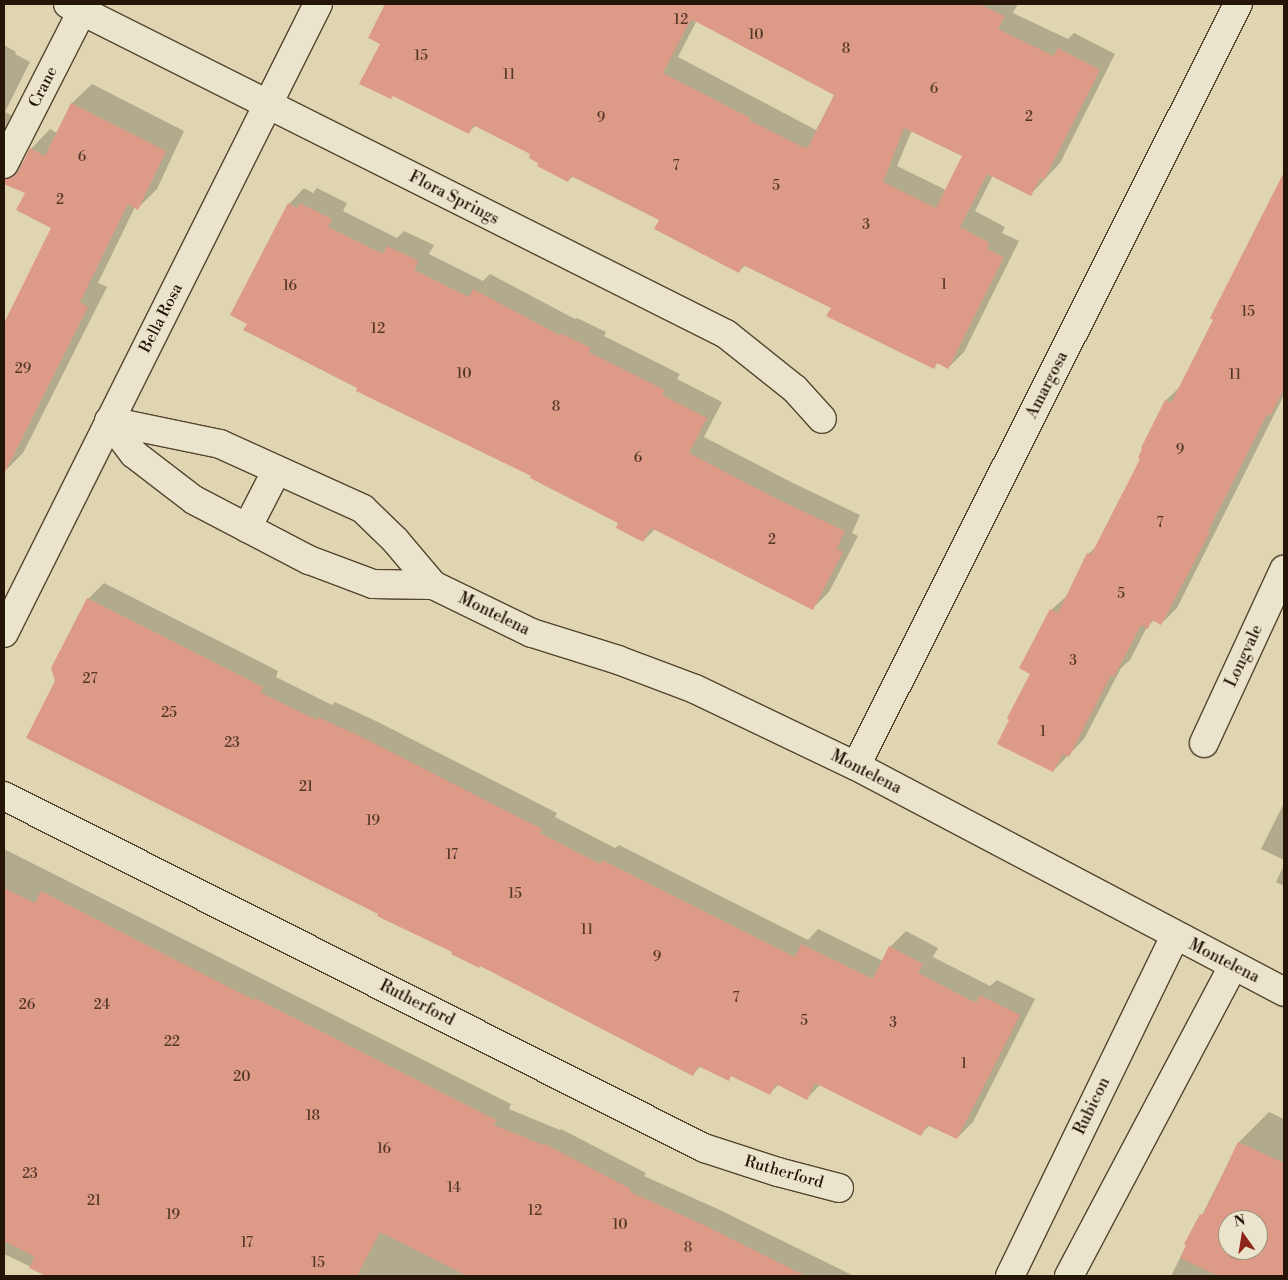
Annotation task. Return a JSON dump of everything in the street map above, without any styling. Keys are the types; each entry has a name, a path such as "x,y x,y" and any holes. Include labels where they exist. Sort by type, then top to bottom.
{"street":[{"name":"Bella Rosa","path":"4,633 318,4"},
{"name":"Amargosa","path":"856,766 1238,4"},
{"name":"Flora Springs","path":"75,7 726,334 795,389 822,419"},
{"name":"Crane","path":"4,164 75,7"},
{"name":"Montelena","path":"109,421 134,454 194,500 309,560 373,584 432,584"},
{"name":"Montelena","path":"109,421 220,444 363,509 395,540 432,584 532,633 618,660 695,689 856,766 1284,992"},
{"path":"247,528 277,470"},
{"name":"Longvale","path":"1204,743 1284,570"},
{"name":"Rutherford","path":"4,796 704,1148 778,1172 839,1188"},
{"name":"Rubicon","path":"1010,1276 1175,936"},
{"path":"1069,1276 1233,966"}],"building":[{"path":"385,4 979,4 1005,16 998,29 1054,56 1058,48 1100,70 1044,180 1040,178 1031,196 987,174 960,227 990,243 987,249 1004,257 948,369 937,363 934,369 826,316 831,308 743,265 739,273 654,229 659,220 571,176 568,182 537,166 538,163 529,158 530,154 473,125 469,134 393,96 391,99 359,84 380,44 368,38","holes":["691,19 834,95 808,147 805,148 749,120 750,118 663,73","904,128 962,156 936,208 883,182"]},
{"path":"71,103 166,151 138,210 128,204 80,302 88,307 4,474 4,323 51,228 16,210 25,193 4,184 4,179 12,177 18,172 30,148 45,156"},
{"path":"1284,172 1284,389 1271,415 1267,414 1208,531 1210,532 1161,625 1152,620 1148,629 1141,625 1114,677 1111,675 1069,757 1063,754 1053,772 997,744 1009,720 1007,718 1030,674 1019,668 1050,609 1058,613 1087,553 1091,555 1140,459 1138,458 1141,448 1165,400 1171,403 1213,320 1210,318"},
{"path":"288,203 297,208 300,203 332,219 328,227 383,254 387,246 419,261 414,270 469,297 473,289 559,335 560,333 591,348 589,352 665,390 662,395 707,418 689,453 777,499 845,531 837,549 843,552 813,610 651,528 643,542 616,528 618,523 530,478 531,476 356,391 357,388 243,330 247,324 230,315"},
{"path":"87,598 263,687 261,693 317,720 318,717 360,736 542,829 540,833 600,864 602,860 795,957 801,944 873,979 889,946 923,964 918,973 976,1003 980,995 1020,1015 957,1139 927,1125 921,1136 815,1083 807,1100 776,1084 770,1095 731,1076 729,1081 698,1066 693,1076 480,966 479,968 451,954 452,952 377,916 378,914 26,738 55,681 51,668"},
{"path":"4,888 35,903 41,891 254,1000 255,998 496,1120 494,1125 543,1145 545,1144 631,1189 630,1192 704,1225 806,1276 467,1276 380,1232 357,1276 46,1276 29,1268 35,1257 4,1241"},
{"path":"1238,1142 1284,1163 1284,1276 1218,1276 1180,1258 1186,1245 1184,1244 1200,1214 1203,1215"}]}
